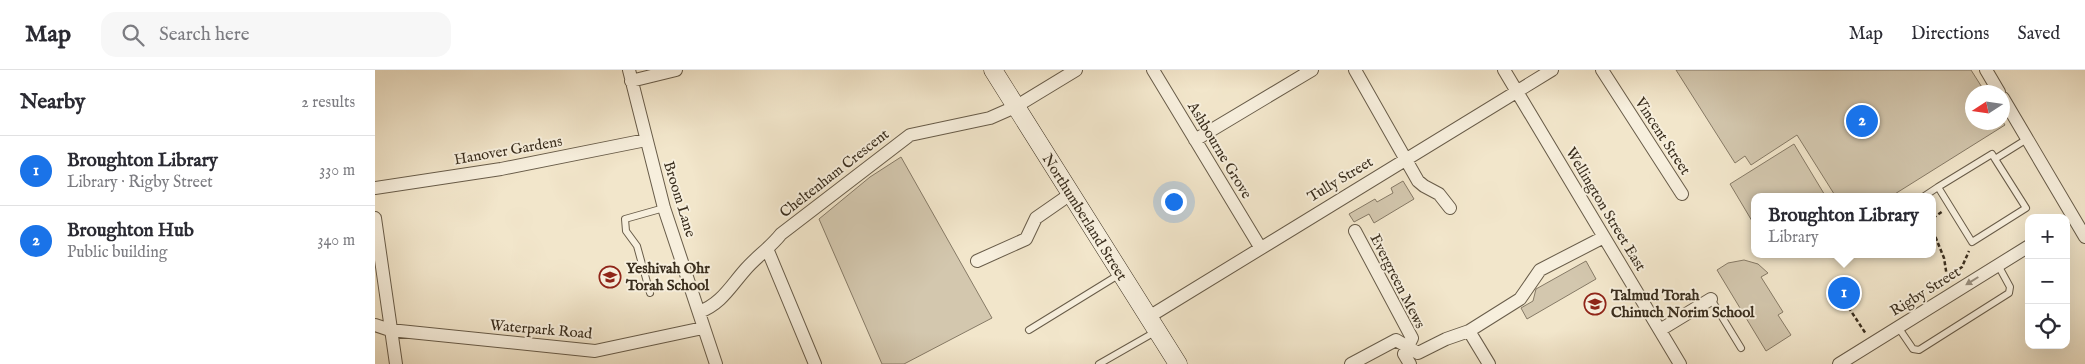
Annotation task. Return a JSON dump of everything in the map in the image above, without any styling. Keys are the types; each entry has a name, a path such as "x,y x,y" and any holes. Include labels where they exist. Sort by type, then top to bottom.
{"street":[{"path":"630,76 676,70"},
{"name":"Northumberland Street","path":"993,70 1178,364"},
{"name":"Cheltenham Crescent","path":"699,312 709,308 726,295 746,269 768,251 781,234 910,136 990,118 1015,107 1076,70"},
{"name":"Ashbourne Grove","path":"1153,70 1260,247"},
{"path":"1195,140 1312,70"},
{"path":"1355,70 1418,180 1439,194 1450,208"},
{"name":"Wellington Street East","path":"1504,70 1680,364"},
{"name":"Tully Street","path":"1152,324 1260,247 1552,70"},
{"name":"Vincent Street","path":"1602,70 1681,194"},
{"path":"1986,70 1995,85"},
{"name":"Broom Lane","path":"630,76 663,208 716,364"},
{"path":"2010,110 2067,214"},
{"name":"Hanover Gardens","path":"375,188 501,169 646,140"},
{"path":"977,261 1026,239 1036,218 1072,193"},
{"path":"2085,211 2070,220 2085,237"},
{"path":"375,218 396,364"},
{"name":"Evergreen Mews","path":"1355,231 1412,338 1408,347"},
{"path":"1351,364 1396,340 1418,353 1446,338 1469,331 1520,299 1540,270 1604,237"},
{"name":"Rigby Street","path":"1839,364 2025,248"},
{"path":"768,251 815,364"},
{"path":"1660,330 1711,299"},
{"name":"Waterpark Road","path":"375,325 390,330 595,351 703,328"},
{"path":"1469,331 1489,364"},
{"path":"1408,347 1404,354 1410,364"}],"lane":[{"path":"1995,160 2027,139"},
{"path":"1930,193 1992,154 2026,208 1972,242 1938,188"},
{"path":"650,293 637,246 626,231 625,219 663,208"},
{"path":"1898,327 1913,348 1919,350 2009,293 2010,287 1998,265"},
{"path":"1029,330 1121,273"},
{"path":"1711,299 1741,348"},
{"path":"1099,364 1152,324"}],"path":[{"path":"1936,238 1944,258 1947,277"},
{"path":"1943,280 1962,267 1972,242"},
{"path":"1845,302 1872,343"}],"shaded area":[{"path":"1676,70 1971,70 1981,85 1965,85 1965,130 1997,130 1896,193 1833,193 1797,135 1751,165 1745,156 1735,163"},
{"path":"1794,144 1824,193 1751,193 1751,219 1730,184"},
{"path":"901,157 992,318 904,364 882,364 819,219 870,177"},
{"path":"1403,181 1414,199 1374,223 1369,214 1354,222 1349,214 1375,199 1377,202 1393,193 1391,188"},
{"path":"1744,260 1758,264 1768,273 1761,277 1783,312 1778,315 1791,335 1766,351 1717,270 1728,263"},
{"path":"1586,261 1596,279 1527,319 1521,308 1533,301 1536,289"}],"place":[{"name":"Broughton Hub","path":"1862,121"},
{"name":"Yeshivah Ohr Torah School","path":"610,277"},
{"name":"Broughton Library","path":"1844,293"},
{"name":"Talmud Torah Chinuch Norim School","path":"1595,304"}]}
